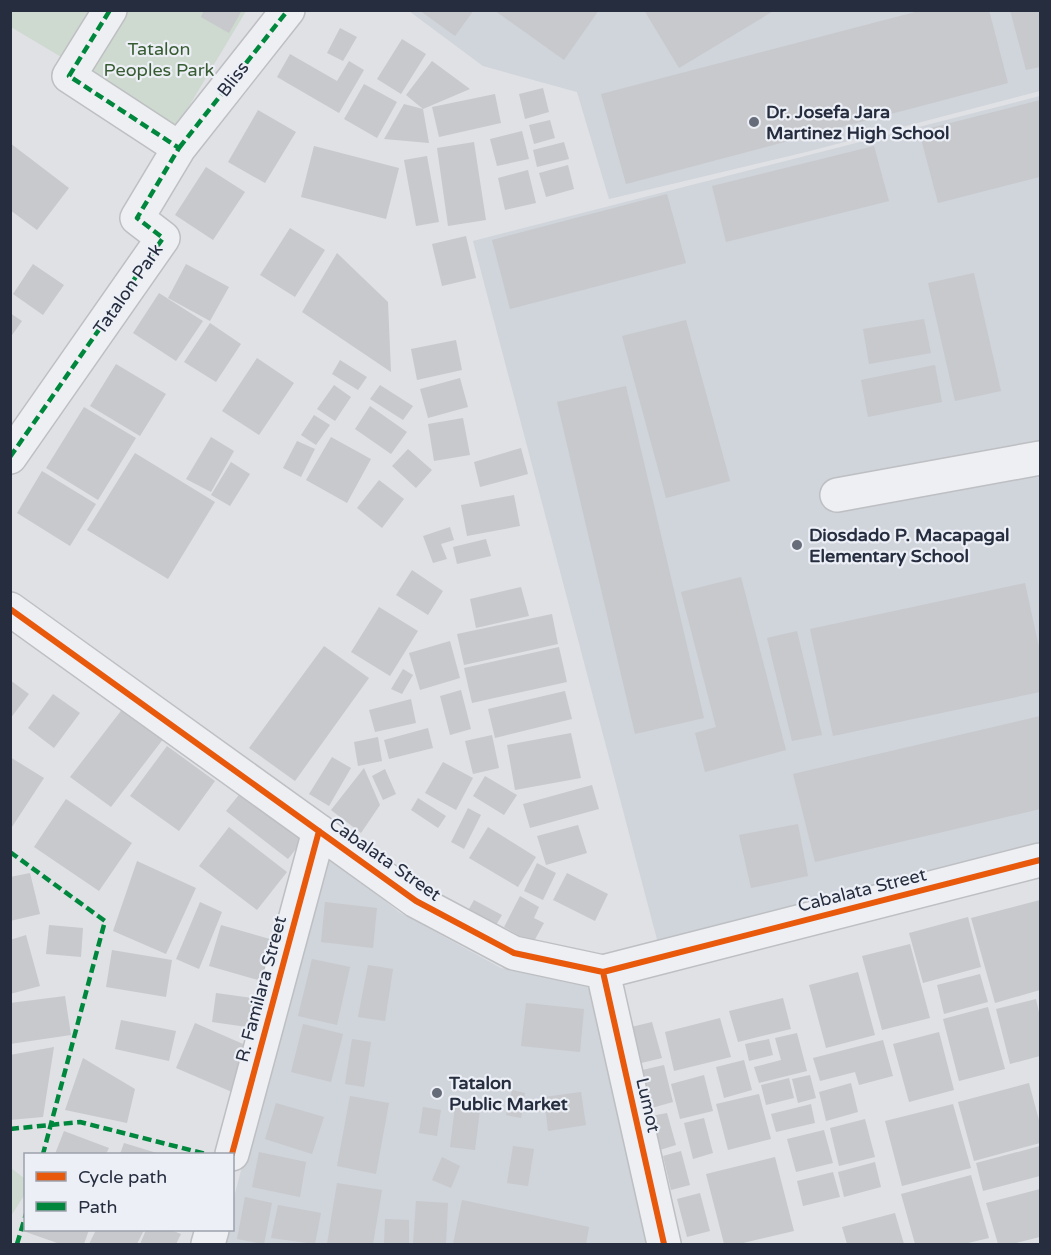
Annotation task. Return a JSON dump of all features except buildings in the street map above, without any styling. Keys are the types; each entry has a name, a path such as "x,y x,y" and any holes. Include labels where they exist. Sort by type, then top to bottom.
{"street":[{"path":"110,10 69,76 179,148"},
{"name":"Bliss","path":"179,148 288,10"},
{"name":"Tatalon Park","path":"10,457 163,238 137,218 179,148"},
{"path":"837,495 1041,458"},
{"name":"Cabalata Street","path":"10,609 416,901 514,953 603,972 1041,860"},
{"name":"R. Familara Street","path":"233,1153 319,831"},
{"name":"Lumot","path":"603,972 664,1245"}],"shaded area":[{"name":"Dr. Josefa Jara Martinez High School","path":"409,11 1040,11 1040,91 806,152 609,199 577,92 483,66"},
{"name":"Diosdado P. Macapagal Elementary School","path":"1040,96 1040,849 659,947 473,241"},
{"name":"Tatalon Public Market","path":"324,852 399,912 501,968 590,985 646,1244 221,1244 225,1231 234,1231 234,1197"}],"green space":[{"name":"Tatalon Peoples Park","path":"11,11 246,11 177,126 11,27"},
{"path":"11,1168 24,1178 24,1196 11,1216"}],"marked path":[{"path":"10,457 163,238 137,218 179,148 69,76 110,10"},
{"path":"179,148 288,10"},
{"path":"10,852 105,921 43,1153"},
{"path":"10,1129 80,1122 202,1153"},
{"path":"17,1244 24,1221"}],"cycle path":[{"path":"10,609 416,901 514,953 603,972 1040,860"},
{"path":"232,1153 319,831"},
{"path":"603,972 664,1244"}],"place":[{"name":"Dr. Josefa Jara Martinez High School","path":"754,122"},
{"name":"Diosdado P. Macapagal Elementary School","path":"797,545"},
{"name":"Tatalon Public Market","path":"437,1093"}]}
